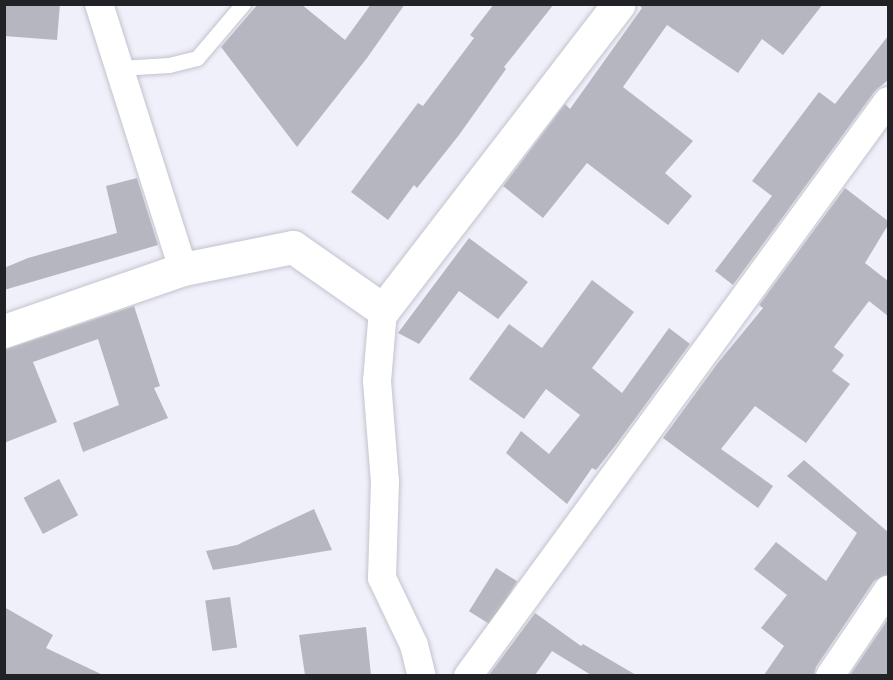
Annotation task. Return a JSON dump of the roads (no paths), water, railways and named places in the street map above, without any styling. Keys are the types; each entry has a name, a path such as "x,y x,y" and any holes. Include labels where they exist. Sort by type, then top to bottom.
{"street":[{"path":"99,4 183,269"},
{"path":"422,675 414,645 382,578 385,482 377,381 383,310 619,4"},
{"path":"468,675 888,101"},
{"path":"4,331 183,269 293,247 383,310"},
{"path":"830,675 888,590"}],"lane":[{"path":"119,68 169,65 197,58 243,4"}]}
